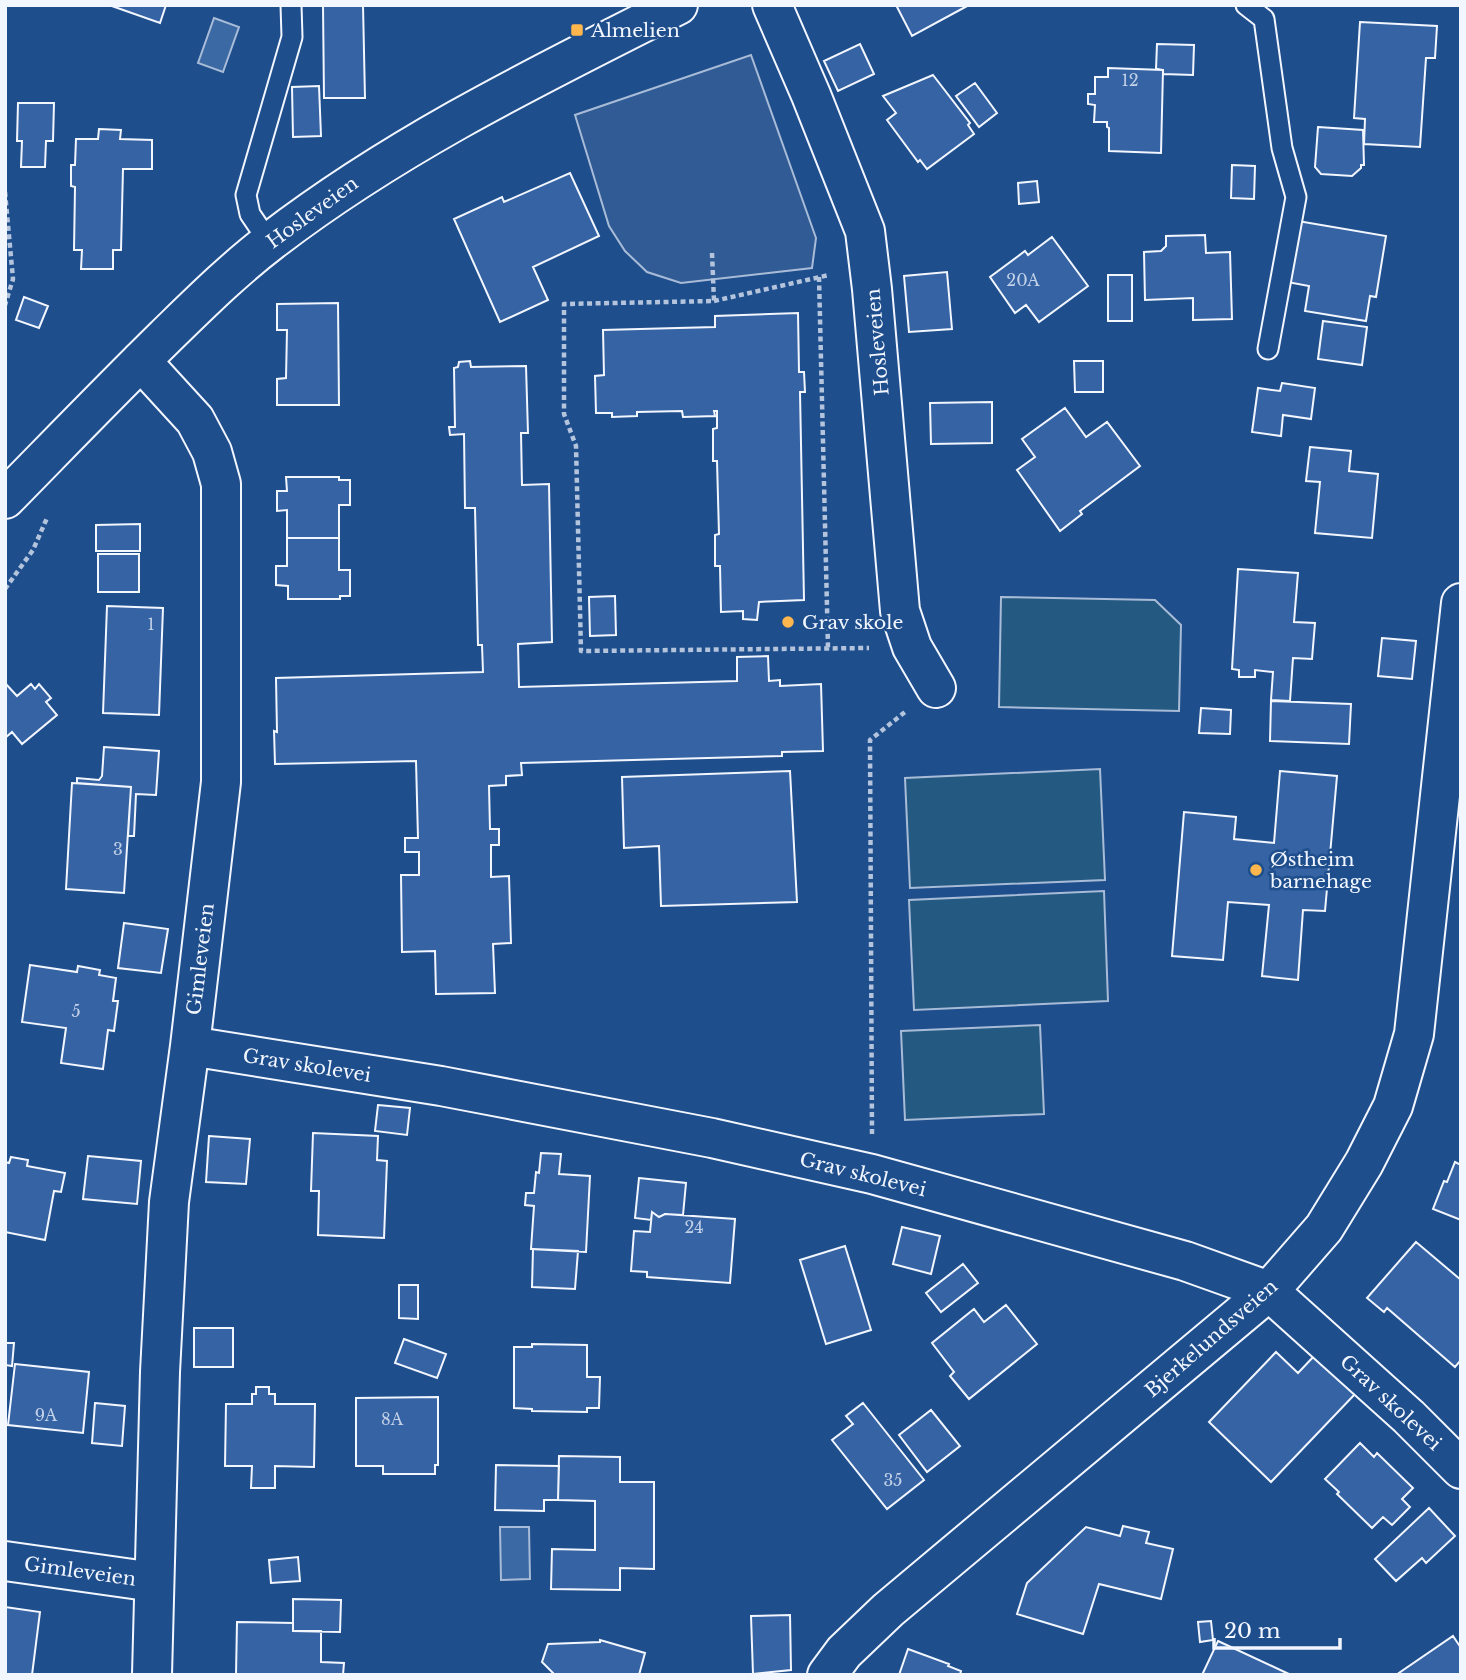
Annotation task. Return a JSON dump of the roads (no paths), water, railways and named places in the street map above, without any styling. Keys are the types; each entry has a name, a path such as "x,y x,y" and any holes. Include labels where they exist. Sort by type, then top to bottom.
{"street":[{"name":"Hosleveien","path":"5,499 141,361 228,277 269,242 351,183 437,130 678,5"},
{"name":"Hosleveien","path":"772,5 865,232 900,611 912,647 936,688"},
{"name":"Gimleveien","path":"141,361 195,420 212,452 222,484 221,782 169,1202 160,1372 152,1675"},
{"name":"Bjerkelundsveien","path":"827,1675 844,1652 888,1610 1269,1291 1324,1228 1364,1163 1393,1106 1414,1034 1461,603"},
{"name":"Grav skolevei","path":"190,1046 441,1086 712,1138 872,1174 1185,1261 1269,1291 1409,1417 1461,1469"},
{"name":"Gimleveien","path":"5,1561 154,1582"}],"lane":[{"path":"269,242 250,214 246,195 292,37 291,5"},
{"path":"1246,5 1264,19 1282,148 1296,197 1268,349"}],"place":[{"name":"Almelien","path":"577,30"},
{"name":"Grav skole","path":"788,622"},
{"name":"Østheim barnehage","path":"1256,870"}]}
